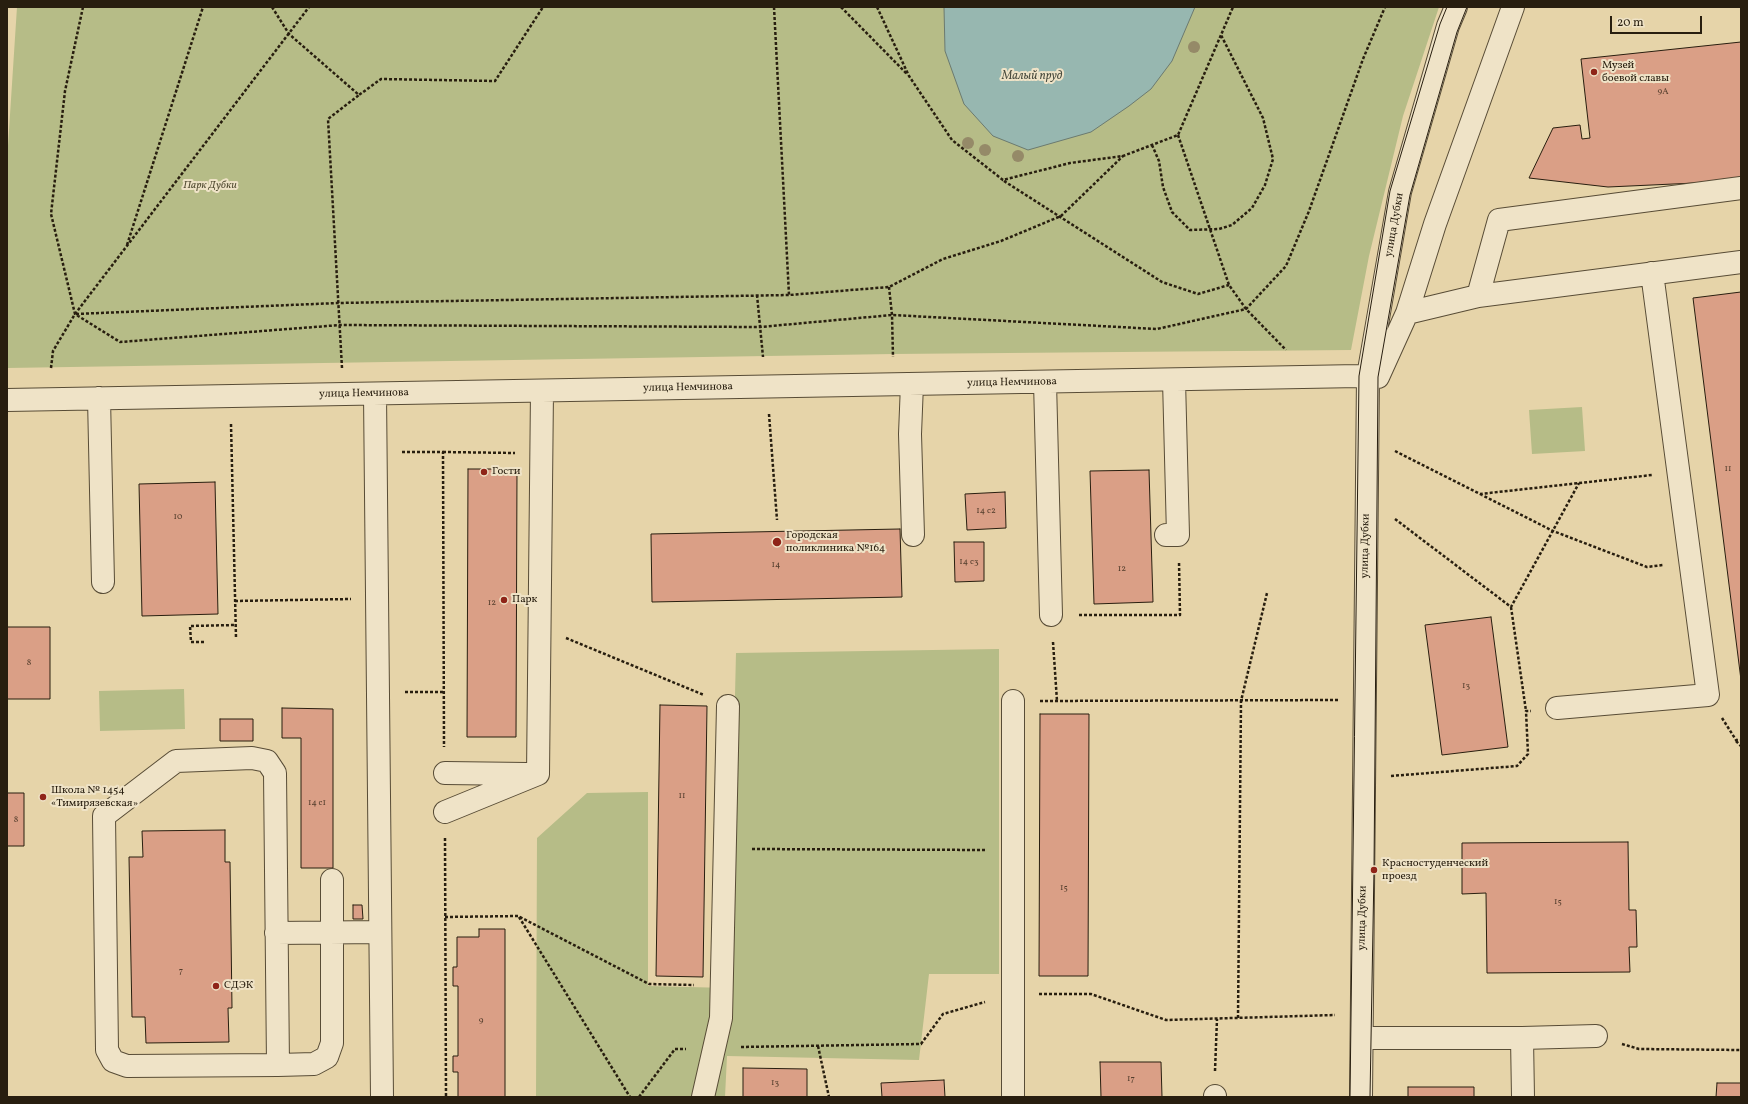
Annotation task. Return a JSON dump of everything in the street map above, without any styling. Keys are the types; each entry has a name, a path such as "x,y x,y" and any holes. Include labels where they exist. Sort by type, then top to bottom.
{"street":[{"name":"улица Дубки","path":"1361,1097 1368,376 1400,192 1448,26 1456,7"},
{"path":"1368,376 1378,377 1407,313 1435,224 1513,7"},
{"path":"1478,296 1499,220 1741,188"},
{"path":"1407,313 1478,296 1741,262"},
{"path":"1557,708 1708,695 1652,273"},
{"name":"улица Немчинова","path":"7,400 1368,376"},
{"path":"1172,535 1174,380"},
{"path":"1045,382 1051,615"},
{"path":"903,384 910,434 912,534"},
{"path":"538,774 542,391"},
{"path":"375,394 382,1097"},
{"path":"99,398 103,582"},
{"path":"1013,702 1013,1097"},
{"path":"702,1097 720,1018 728,706"},
{"path":"278,1065 275,773 267,761 252,758 176,761 104,816 106,1050 113,1061 127,1066 278,1065 314,1064 327,1056 332,1044 332,880"},
{"path":"445,774 538,774"},
{"path":"445,812 538,774"},
{"path":"276,933 380,932"},
{"path":"1362,1038 1522,1038 1596,1036"},
{"path":"1522,1038 1523,1097"}],"path":[{"path":"83,7 65,91 51,214 75,314 120,342 340,325 760,327 892,315 1157,329 1246,309 1286,266 1309,211 1363,59 1385,7"},
{"path":"126,248 203,7"},
{"path":"272,7 289,34 359,95"},
{"path":"51,368 53,351 75,314 309,7"},
{"path":"343,394 328,119 381,79 495,81 543,7"},
{"path":"774,7 789,294"},
{"path":"841,7 909,76"},
{"path":"878,7 909,76 952,140 1003,180 1162,282 1198,294 1229,286"},
{"path":"1233,7 1178,135 1229,286 1246,309 1312,378"},
{"path":"1152,145 1159,161 1164,188 1172,212 1190,230 1211,230 1232,225 1252,208 1265,185 1273,159 1263,118 1222,35"},
{"path":"1003,180 1070,163 1123,156 1178,135"},
{"path":"75,314 338,303 789,294 889,287 943,259 1001,241 1061,216 1123,156"},
{"path":"889,287 903,384"},
{"path":"757,295 763,357"},
{"path":"769,414 777,520"},
{"path":"231,424 236,638"},
{"path":"1368,438 1553,531 1647,568 1690,561"},
{"path":"375,452 542,454"},
{"path":"443,452 445,774"},
{"path":"1480,494 1679,472"},
{"path":"1364,778 1517,766 1528,754 1526,711 1511,607 1579,483"},
{"path":"1367,498 1511,607"},
{"path":"1057,701 1051,615 1180,615 1172,535"},
{"path":"1238,1018 1241,701 1267,593"},
{"path":"235,601 377,598"},
{"path":"204,642 191,642 190,626 236,625"},
{"path":"540,627 728,706"},
{"path":"378,692 444,692"},
{"path":"1708,695 1741,746"},
{"path":"1013,702 1365,699"},
{"path":"1526,711 1557,708"},
{"path":"1736,740 1741,740"},
{"path":"445,812 446,1097"},
{"path":"725,849 1014,850"},
{"path":"445,917 518,916 649,984 722,985"},
{"path":"518,916 630,1097"},
{"path":"1215,1096 1217,1019"},
{"path":"1596,1036 1639,1049 1741,1050"},
{"path":"818,1046 829,1097"},
{"path":"639,1097 675,1049 714,1048"}],"green space":[{"name":"Парк Дубки","path":"17,7 1439,7 1403,116 1369,256 1351,350 893,354 7,368 7,161"},
{"path":"1582,407 1585,451 1532,454 1529,410"},
{"path":"999,649 999,974 929,974 919,1060 727,1056 725,1097 536,1097 537,838 587,793 648,792 648,986 728,988 736,653"},
{"path":"184,689 185,729 100,731 99,691"}],"water":[{"name":"Малый пруд","path":"944,7 1195,7 1172,61 1151,89 1091,132 1028,150 993,136 964,104 945,51"}],"building":[{"path":"1741,42 1741,177 1695,183 1608,187 1529,178 1553,128 1580,125 1582,139 1590,138 1581,59"},
{"path":"1741,292 1741,680 1693,298"},
{"path":"468,469 517,469 516,737 467,737"},
{"path":"1149,470 1153,602 1094,604 1090,471"},
{"path":"215,482 218,614 142,616 139,484"},
{"path":"1005,492 1006,528 967,530 965,494"},
{"path":"900,529 902,597 652,602 651,534"},
{"path":"954,542 984,542 984,581 955,582"},
{"path":"1491,617 1508,747 1442,755 1425,625"},
{"path":"7,627 50,627 50,699 7,699"},
{"path":"660,705 707,706 703,977 656,976"},
{"path":"282,708 333,709 333,868 301,868 301,738 282,738"},
{"path":"1040,714 1089,714 1088,976 1039,976"},
{"path":"220,719 253,719 253,741 220,741"},
{"path":"7,793 24,793 24,846 7,846"},
{"path":"225,830 225,862 230,862 232,1008 228,1008 229,1042 146,1043 145,1017 132,1017 129,857 143,857 142,831"},
{"path":"1628,842 1629,910 1636,910 1637,947 1629,947 1630,972 1487,973 1486,893 1462,894 1462,843"},
{"path":"353,905 362,905 363,919 353,919"},
{"path":"479,929 505,929 505,1097 458,1097 458,1072 453,1072 453,1056 458,1056 458,986 453,986 453,967 457,967 457,937 479,937"},
{"path":"1100,1062 1161,1062 1162,1097 1101,1097"},
{"path":"743,1068 807,1069 807,1097 743,1097"},
{"path":"944,1080 945,1097 882,1097 881,1083"},
{"path":"1717,1083 1741,1083 1741,1097 1716,1097"},
{"path":"1408,1087 1474,1087 1474,1097 1408,1097"}],"tram line":[{"path":"1350,1097 1359,376 1390,191 1440,24 1447,7"},
{"path":"1370,1097 1374,870 1378,377 1410,195 1457,32 1467,7"}],"place":[{"name":"Музей боевой славы","path":"1594,72"},
{"name":"Гости","path":"484,472"},
{"name":"Городская поликлиника №164","path":"777,542"},
{"name":"Парк","path":"504,600"},
{"name":"Школа № 1454 «Тимирязевская»","path":"43,797"},
{"name":"Красностуденческий проезд","path":"1374,870"},
{"name":"СДЭК","path":"216,986"}]}
